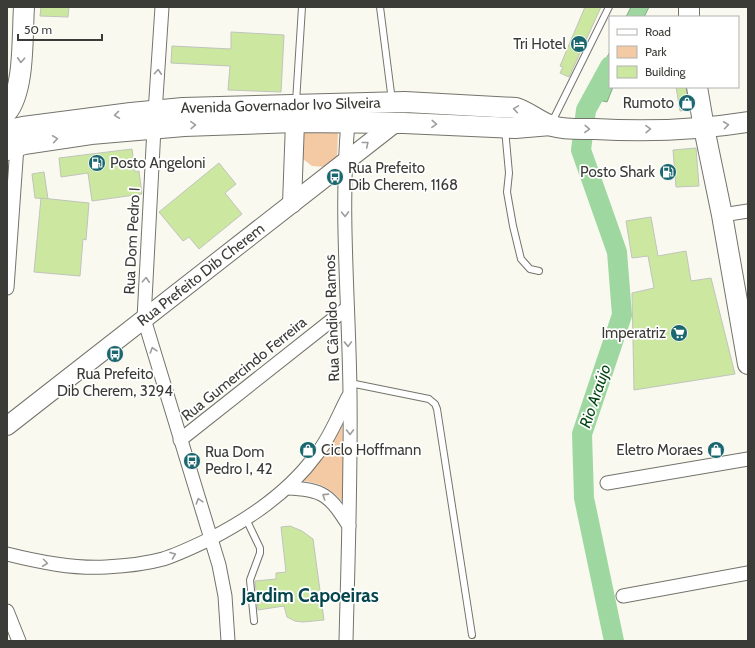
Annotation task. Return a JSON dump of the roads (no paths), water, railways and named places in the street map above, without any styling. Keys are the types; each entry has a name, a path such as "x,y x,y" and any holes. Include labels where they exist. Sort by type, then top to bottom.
{"main road":[{"path":"7,112 15,99 21,68 24,7"},
{"path":"697,88 722,215 743,309 748,364"},
{"name":"Avenida Governador Ivo Silveira","path":"296,113 392,102 516,108 524,110 558,127"},
{"name":"Avenida Governador Ivo Silveira","path":"10,142 91,134 155,119 183,108 296,113 348,122 505,128 558,127"},
{"path":"292,204 296,113"},
{"path":"558,127 609,130 704,128 748,122"},
{"name":"Rua Prefeito Dib Cherem","path":"7,426 395,123"},
{"path":"294,167 302,175 313,179 325,178"}],"street":[{"name":"Rua Dom Pedro I","path":"162,7 144,319 219,565 225,596 228,641"},
{"name":"Rua Cândido Ramos","path":"7,554 39,562 72,566 104,567 140,564 163,559 210,539 246,519 287,488 317,455 331,432 350,388 344,214 348,122"},
{"path":"7,288 10,142"},
{"path":"722,215 748,211"},
{"name":"Rua Gumercindo Ferreira","path":"180,440 347,308"},
{"path":"346,641 350,388"},
{"path":"607,483 748,459"},
{"path":"287,488 306,488 326,496 336,506 349,526"},
{"path":"623,596 748,573"},
{"path":"7,611 18,641"}],"lane":[{"path":"296,113 302,7"},
{"path":"380,7 392,102"},
{"path":"558,127 609,7"},
{"path":"505,128 509,173 507,192 513,226 521,259 530,269 539,271"},
{"path":"350,388 429,399 435,404 472,635"},
{"path":"246,519 260,548 260,553 250,580 254,621"}],"waterway":[{"name":"Rio Araújo","path":"609,68 586,110 581,150 617,252 622,315 582,434 584,498 614,641"}],"place":[{"name":"Tri Hotel","path":"579,44"},
{"name":"Rumoto","path":"687,103"},
{"name":"Posto Angeloni","path":"97,163"},
{"name":"Posto Shark","path":"668,172"},
{"name":"Rua Prefeito Dib Cherem, 1168","path":"335,177"},
{"name":"Imperatriz","path":"679,333"},
{"name":"Rua Prefeito Dib Cherem, 3294","path":"115,354"},
{"name":"Ciclo Hoffmann","path":"308,450"},
{"name":"Eletro Moraes","path":"716,450"},
{"name":"Rua Dom Pedro I, 42","path":"192,461"}],"district":[{"name":"Jardim Capoeiras","path":"310,595"}]}
